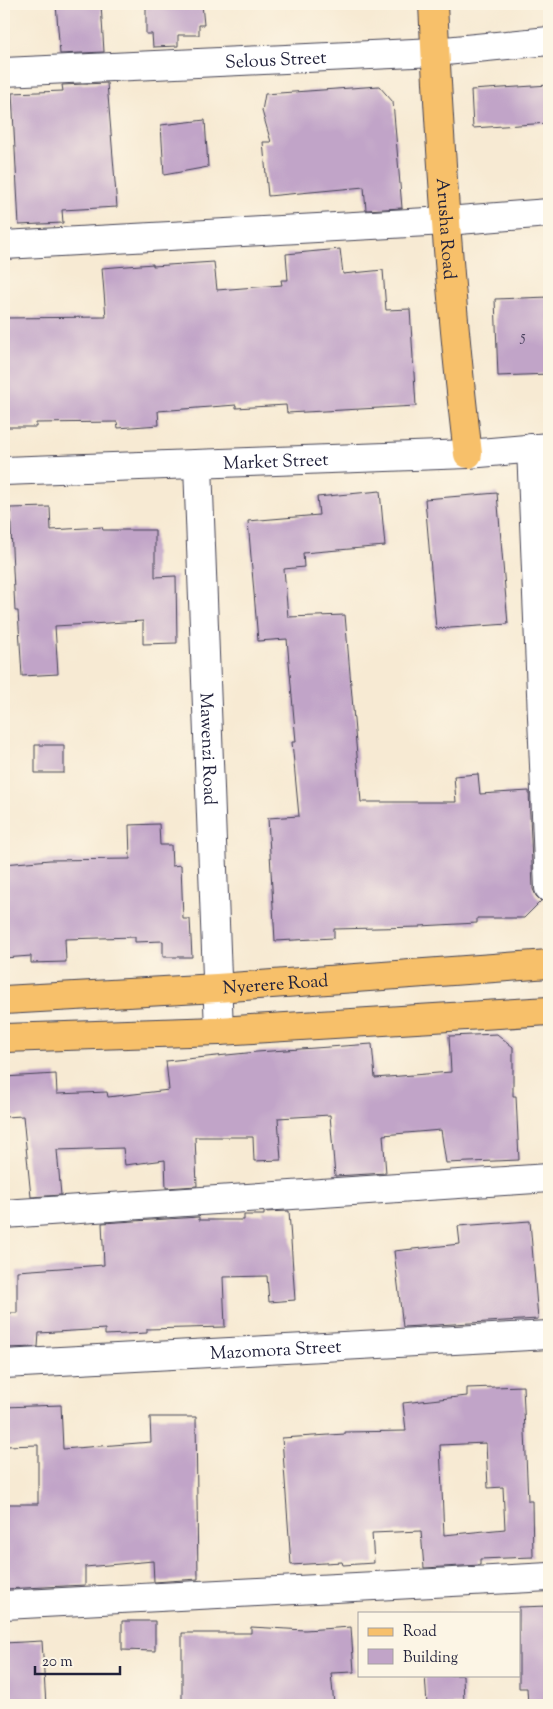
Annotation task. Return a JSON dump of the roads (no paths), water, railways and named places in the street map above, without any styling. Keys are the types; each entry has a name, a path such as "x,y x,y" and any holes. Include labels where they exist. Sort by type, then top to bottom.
{"main road":[{"name":"Arusha Road","path":"433,4 446,221 468,454"},
{"name":"Nyerere Road","path":"4,1000 217,988 549,964"},
{"path":"4,1038 218,1031 549,1011"}],"street":[{"name":"Selous Street","path":"4,72 435,52 549,41"},
{"path":"4,245 446,221 549,213"},
{"path":"540,447 549,888"},
{"name":"Market Street","path":"4,471 468,454 540,447"},
{"name":"Mawenzi Road","path":"198,465 218,1031"},
{"path":"4,1214 549,1178"},
{"name":"Mazomora Street","path":"4,1364 549,1335"},
{"path":"4,1605 549,1577"}]}
